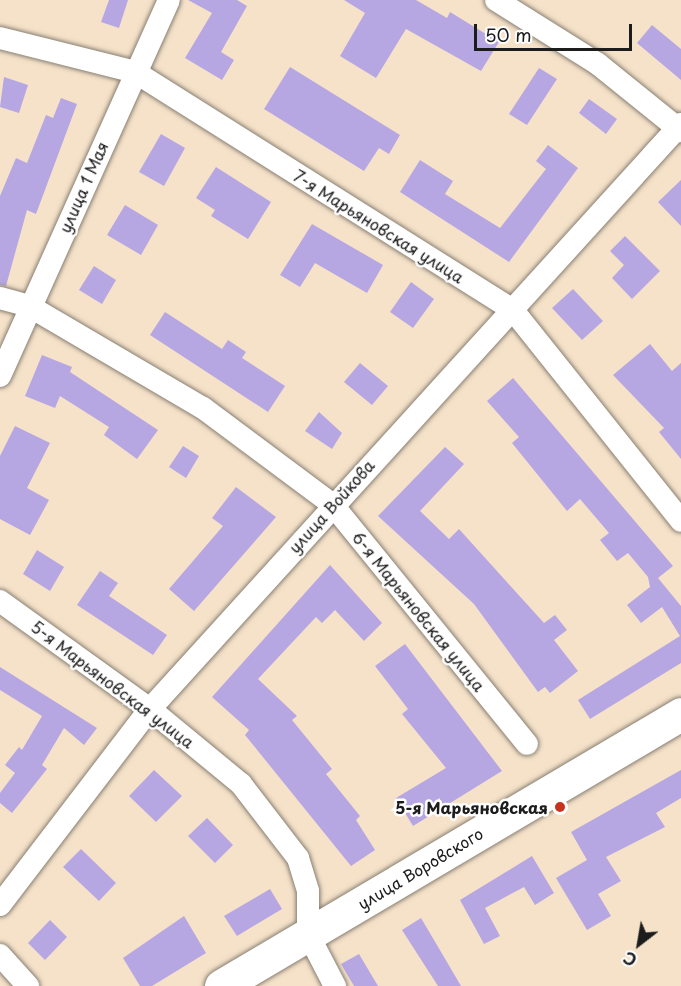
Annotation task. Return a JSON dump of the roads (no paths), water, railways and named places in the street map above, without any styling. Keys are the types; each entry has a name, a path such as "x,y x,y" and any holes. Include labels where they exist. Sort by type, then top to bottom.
{"main road":[{"name":"улица Воровского","path":"221,986 681,714"}],"street":[{"name":"улица 1 Мая","path":"0,376 28,306 169,0"},
{"path":"496,0 598,64 680,127"},
{"name":"7-я Марьяновская улица","path":"0,38 135,72 512,309 681,521"},
{"name":"улица Войкова","path":"0,905 150,709 332,504 680,127"},
{"name":"6-я Марьяновская улица","path":"0,298 28,306 203,408 332,504 527,744"},
{"name":"5-я Марьяновская улица","path":"0,601 150,709 241,784 298,858 308,891 308,934 335,986"},
{"path":"0,954 28,986"}],"place":[{"name":"5-я Марьяновская","path":"560,807"}]}
